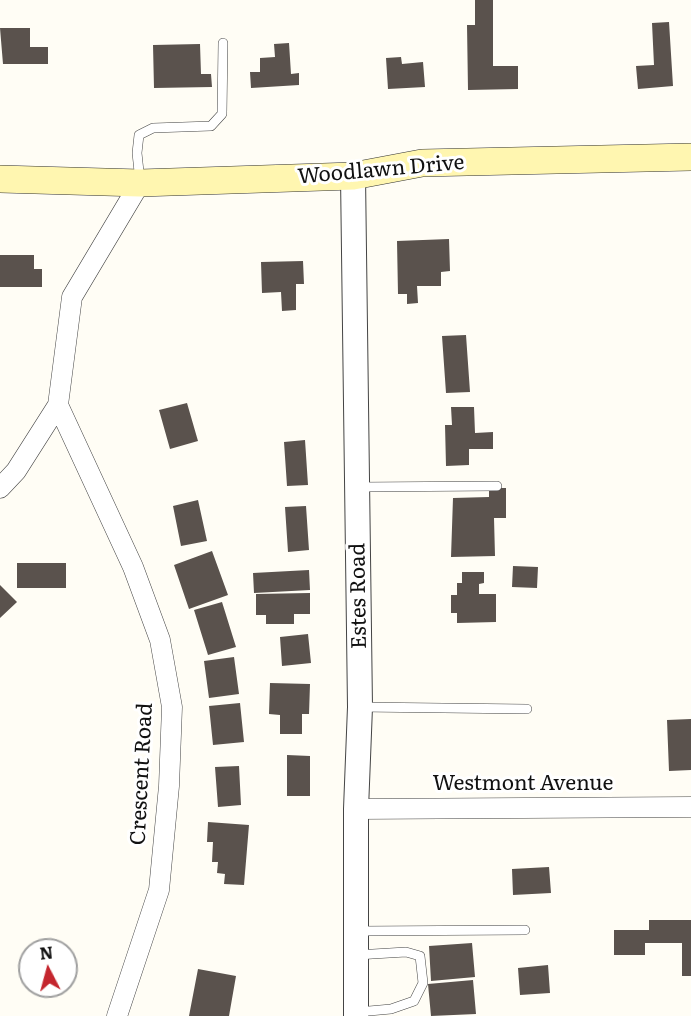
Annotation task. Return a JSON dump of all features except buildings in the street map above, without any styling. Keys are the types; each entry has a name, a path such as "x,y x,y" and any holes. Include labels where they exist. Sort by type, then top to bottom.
{"main road":[{"name":"Woodlawn Drive","path":"0,179 140,183 352,176 422,163 691,157"}],"street":[{"name":"Estes Road","path":"352,176 360,706 356,809 356,1014"},
{"path":"0,488 16,471 58,405 72,297 140,183"},
{"name":"Crescent Road","path":"58,405 133,567 160,640 172,707 169,786 159,890 117,1016"},
{"name":"Westmont Avenue","path":"356,809 691,807"}],"lane":[{"path":"140,183 137,153 139,135 153,128 211,126 222,114 223,43"},
{"path":"358,487 497,486"},
{"path":"360,706 527,709"},
{"path":"356,931 525,930"},
{"path":"356,955 406,952 420,956 423,983 414,1001 391,1009 356,1014"}]}
